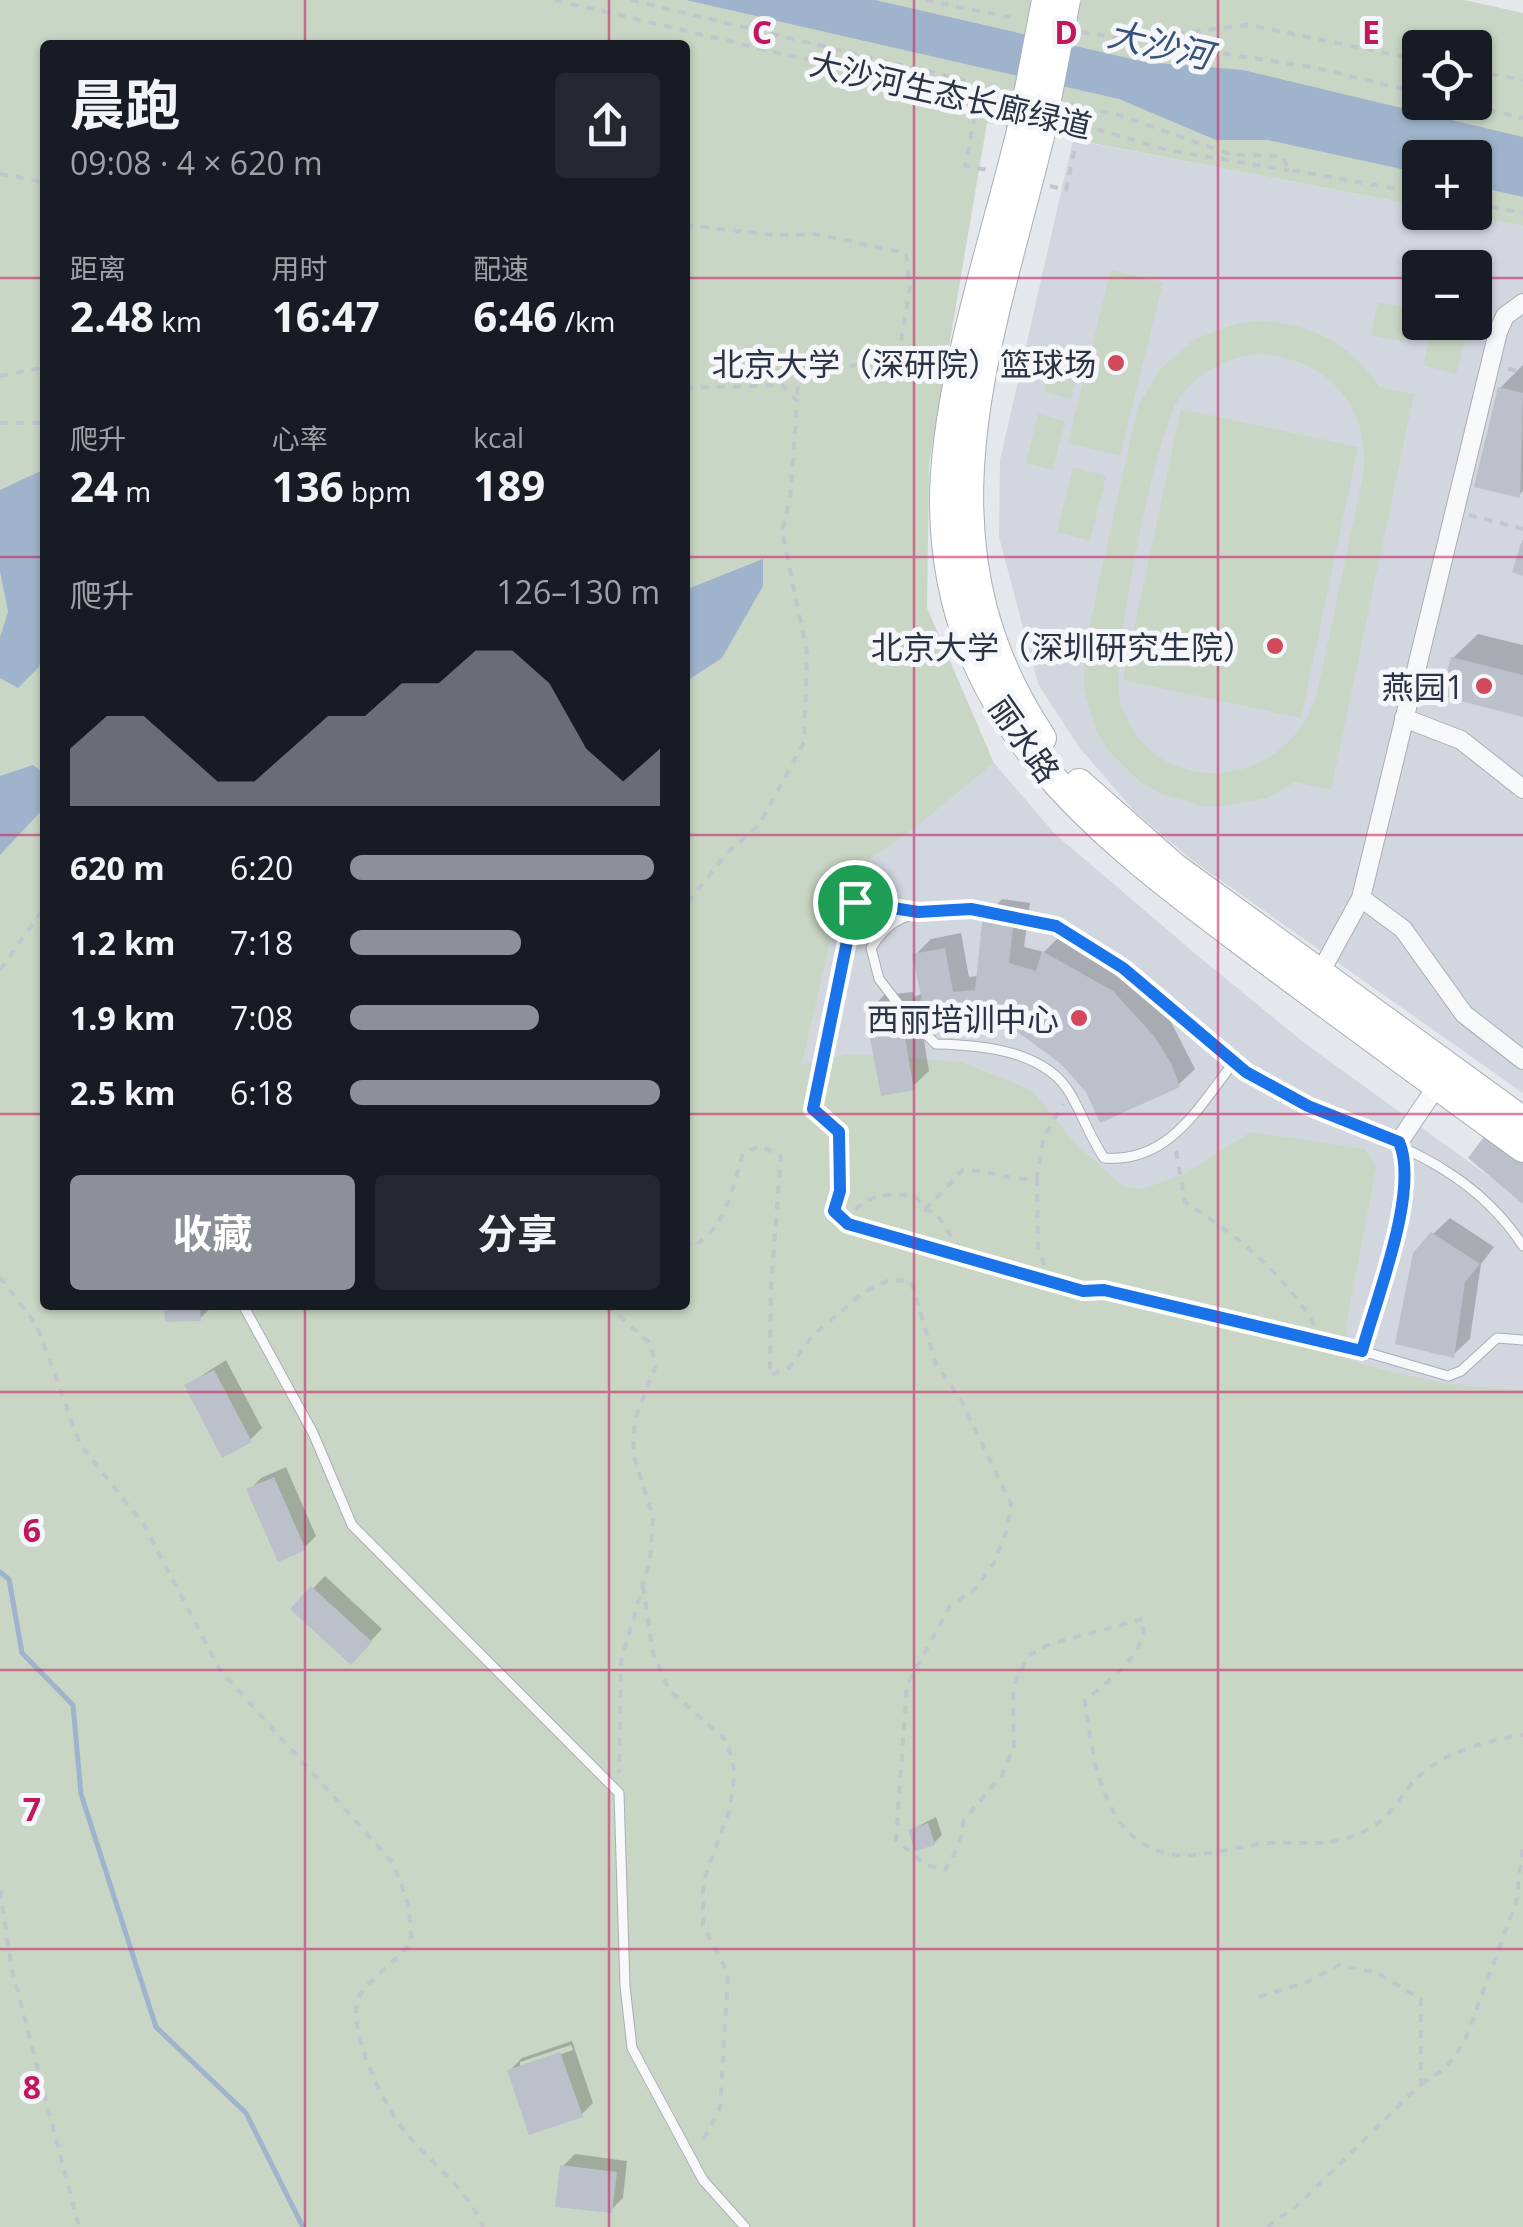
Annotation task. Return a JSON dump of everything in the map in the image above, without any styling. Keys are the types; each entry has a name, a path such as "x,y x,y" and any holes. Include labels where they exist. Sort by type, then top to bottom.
{"main road":[{"name":"丽水路","path":"1041,129 1046,0"},
{"name":"丽水路","path":"1065,14 1041,129 1020,176 962,371 946,468 950,564 981,670 1034,757 1101,833 1523,1148"},
{"name":"丽水路","path":"1020,176 981,379 966,481 973,564 997,652 1040,736 1102,806 1174,868 1523,1121"}],"street":[{"path":"1320,973 1361,898 1498,332 1505,316 1523,303"},
{"path":"1404,718 1460,740 1523,790"},
{"path":"1361,898 1403,929 1425,954 1464,1014 1523,1060"},
{"path":"1362,1351 1403,1196 1406,1159 1399,1142 1437,1086"}],"lane":[{"path":"900,1006 878,980 871,948 886,925 918,912 971,909 1056,926 1123,968 1234,1062 1308,1106 1399,1142 1452,1174 1504,1218 1523,1246"},
{"path":"911,1020 936,1044 991,1046 1036,1064 1070,1092 1086,1133 1104,1158 1130,1160 1158,1149 1234,1062"},
{"path":"246,1310 313,1433 352,1524 619,1793 625,1986 632,2048 703,2180 745,2227"},
{"path":"1362,1351 1448,1376 1461,1371 1497,1338 1523,1340"}],"path":[{"name":"大沙河生态长廊绿道","path":"555,0 1005,106"},
{"path":"926,0 1025,20"},
{"path":"1065,14 1120,40 1294,63 1402,90"},
{"path":"1120,40 1249,25 1402,56"},
{"path":"1492,74 1523,80"},
{"path":"978,100 965,166 1066,190 1080,123"},
{"path":"1492,110 1523,118"},
{"name":"大沙河生态长廊绿道","path":"1041,129 1080,123 1167,150 1289,170"},
{"path":"0,174 40,181"},
{"path":"1492,207 1523,213"},
{"path":"690,226 775,235 815,234 906,253 910,288 899,354 850,367 799,366 790,500 782,531 808,653 804,742 759,826 726,854 690,900"},
{"path":"0,376 40,368"},
{"path":"690,388 782,385 797,401"},
{"path":"0,423 40,422"},
{"path":"1454,512 1523,529"},
{"path":"918,912 855,902 813,1109 839,1132 840,1191 834,1211 848,1224 1083,1291 1104,1290 1362,1351"},
{"path":"0,970 40,913"},
{"path":"1050,1282 1038,1248 1037,1178 1043,1139 1070,1092"},
{"path":"1172,1137 1186,1202 1238,1236 1280,1277 1311,1316 1324,1342"},
{"path":"690,1245 712,1236 725,1211 743,1153 760,1146 781,1156 771,1285 770,1375 789,1368 813,1336 863,1294 889,1280 912,1281 936,1364 962,1400 974,1436 1011,1504 1007,1530 994,1563 976,1589 950,1606 907,1685 896,1840 926,1865 946,1870 958,1847 964,1820 1002,1774 1014,1747 1013,1688 1028,1656 1050,1644 1124,1623 1143,1620 1146,1632 1139,1648 1085,1700 1088,1729 1108,1805 1121,1828 1170,1854 1273,1843 1320,1847 1374,1826 1421,1774 1479,1743 1523,1736"},
{"path":"925,1210 963,1170 986,1169 1019,1182 1037,1178"},
{"path":"848,1224 863,1204 894,1192 917,1198 925,1210 934,1212 966,1258"},
{"path":"0,1277 36,1326 80,1444 144,1525 220,1670 393,1862 408,1903 412,1942 396,1964 370,1982 360,1997 354,2016 357,2033 396,2119 456,2184 482,2227"},
{"path":"613,1310 651,1344 655,1368 635,1418 633,1453 653,1517 650,1560 621,1662 619,1793"},
{"path":"643,1586 653,1652 669,1690 726,1742 735,1772 730,1808 703,1883 703,1925 728,1974 724,2074 720,2108 692,2160"},
{"path":"1267,2227 1298,2204 1421,2084 1445,2069 1464,2042 1516,1903 1523,1848"},
{"path":"0,1890 12,1970 79,2227"},
{"path":"1259,1997 1307,1982 1340,1965 1377,1974 1421,1999 1421,2084"}],"shaded area":[{"name":"北京大学（深圳研究生院）","path":"1073,140 1402,203 1402,230 1492,230 1492,220 1523,226 1523,1093 1192,860 1135,812 1079,747 1038,684 999,537 1000,460"},
{"path":"994,763 1055,834 1198,956 1307,1045 1523,1201 1523,1390 1483,1390 1377,1371 1306,1350 801,1068 846,876 915,828"}],"green space":[{"path":"0,0 1464,0 1523,13 1523,226 1492,220 1492,140 1402,140 1402,203 987,123 929,464 927,608 994,763 915,828 846,876 802,1064 849,1054 961,1062 1032,1090 1073,1141 1123,1187 1142,1189 1182,1175 1251,1132 1365,1149 1376,1168 1346,1325 1351,1361 1436,1381 1523,1390 1523,2227 0,2227"},
{"name":"北京大学（深研院）篮球场","path":"1111,270 1163,282 1120,456 1068,443"},
{"path":"1378,302 1402,307 1404,342 1371,335"},
{"path":"1258,321 1311,331 1356,358 1379,387 1414,394 1331,790 1295,782 1267,798 1201,806 1159,793 1139,781 1108,750 1096,731 1084,688 1085,646 1138,406 1161,368 1195,339 1236,324","holes":["1259,354 1284,358 1325,376 1340,391 1352,409 1364,451 1363,476 1317,694 1301,726 1278,751 1250,766 1219,773 1188,770 1160,757 1136,735 1120,701 1121,643 1146,502 1168,423 1184,391 1212,368 1235,359"]},
{"path":"1430,340 1465,340 1456,374 1423,365"},
{"path":"1056,344 1083,350 1071,399 1044,392"},
{"path":"1181,409 1358,447 1301,718 1123,680"},
{"path":"1038,414 1065,421 1053,470 1026,463"},
{"path":"1073,467 1106,476 1090,541 1057,532"}],"water":[{"path":"686,0 875,0 1145,62 1243,70 1402,108 1402,120 1452,120 1523,137 1523,197 1492,190 1492,140 1402,140 1402,169 1268,140 1216,140 1119,99"},
{"path":"40,471 40,662 18,688 0,678 0,637 8,612 0,571 0,490"},
{"path":"763,559 763,586 722,658 690,679 690,588"},
{"path":"33,765 40,770 40,812 0,855 0,776"}],"building":[{"path":"1498,387 1523,393 1520,498 1474,487"},
{"path":"1523,540 1523,576 1512,572"},
{"name":"燕园1","path":"1451,657 1523,675 1523,717 1441,696"},
{"name":"西丽培训中心","path":"983,914 1014,919 1009,963 1036,971 1042,951 1113,991 1154,1036 1180,1087 1100,1123 1086,1092 1061,1064 1015,1030 1019,1015 988,1009 989,1004 955,1003 960,1031 928,1034 923,1011 902,1020 914,1090 881,1096 865,1011 897,1007 898,1011 922,1000 912,954 945,948 953,992 975,990"},
{"path":"1513,1099 1523,1107 1523,1204 1468,1158"},
{"path":"1431,1232 1480,1264 1465,1282 1454,1358 1395,1344 1413,1253"},
{"path":"164,1310 200,1310 201,1321 165,1322"},
{"path":"214,1370 252,1442 222,1458 184,1385"},
{"path":"274,1477 306,1550 278,1562 246,1489"},
{"path":"311,1586 372,1642 351,1665 290,1609"},
{"path":"928,1823 935,1845 915,1851 908,1830"},
{"path":"560,2052 583,2117 529,2135 507,2070"},
{"path":"560,2165 617,2172 612,2213 555,2207"}],"waterway":[{"path":"0,1572 9,1579 22,1653 73,1705 81,1794 156,2027 246,2113 303,2227"}],"place":[{"name":"北京大学（深研院）篮球场","path":"1116,363"},
{"name":"北京大学（深圳研究生院）","path":"1275,646"},
{"name":"燕园1","path":"1484,686"},
{"name":"西丽培训中心","path":"1079,1018"}],"route":[{"path":"855,902 918,912 971,909 1056,926 1123,968 1246,1072 1308,1106 1399,1142 1406,1159 1403,1196 1362,1351 1104,1290 1083,1291 848,1224 834,1211 840,1191 839,1132 813,1109 855,902"}],"water label":[{"name":"大沙河","path":"1160,44"}]}
